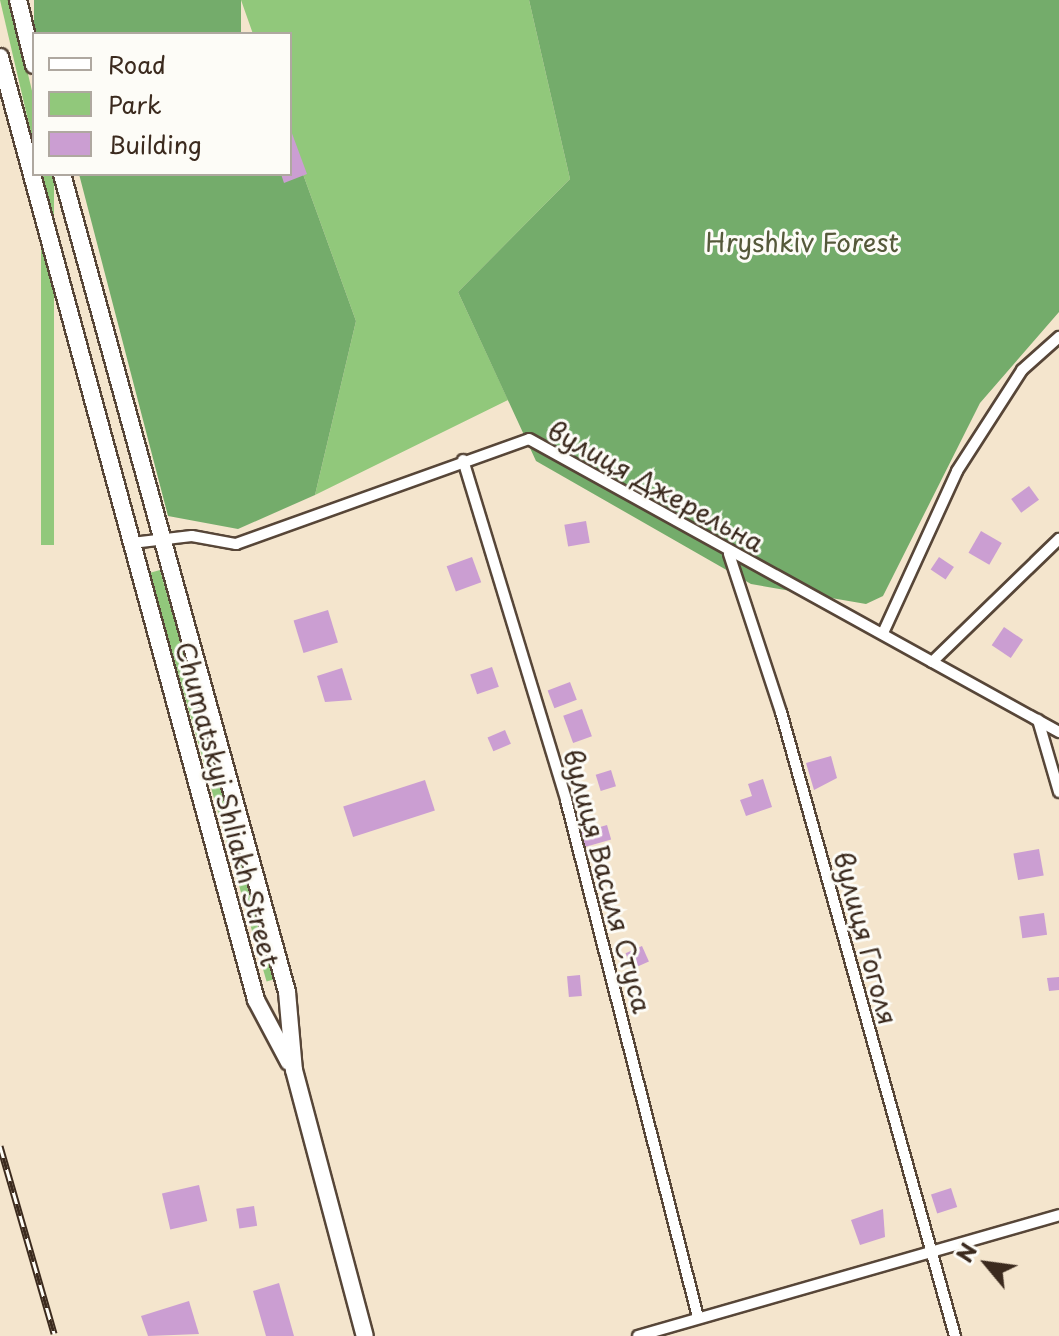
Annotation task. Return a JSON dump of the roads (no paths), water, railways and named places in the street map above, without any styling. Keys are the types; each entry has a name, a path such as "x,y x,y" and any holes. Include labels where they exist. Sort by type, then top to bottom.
{"main road":[{"path":"18,0 32,57"},
{"name":"Chumatskyi Shliakh Street","path":"0,57 32,175"},
{"name":"Chumatskyi Shliakh Street","path":"32,176 256,1000 294,1070"},
{"name":"Chumatskyi Shliakh Street","path":"63,176 287,992 294,1070 365,1336"}],"street":[{"path":"883,633 957,471 1022,370 1059,337"},
{"name":"вулиця Джерельна","path":"162,538 236,544 463,460 529,439 729,554 883,633 1059,732"},
{"name":"вулиця Василя Стуса","path":"463,460 566,800 698,1317"},
{"path":"132,543 162,538"},
{"path":"932,662 1059,539"},
{"name":"вулиця Гоголя","path":"729,554 781,712 955,1336"},
{"path":"1038,720 1059,792"},
{"path":"638,1336 1059,1215"}],"railway":[{"path":"0,1146 54,1333"}],"park label":[{"name":"Hryshkiv Forest","path":"802,242"}]}
